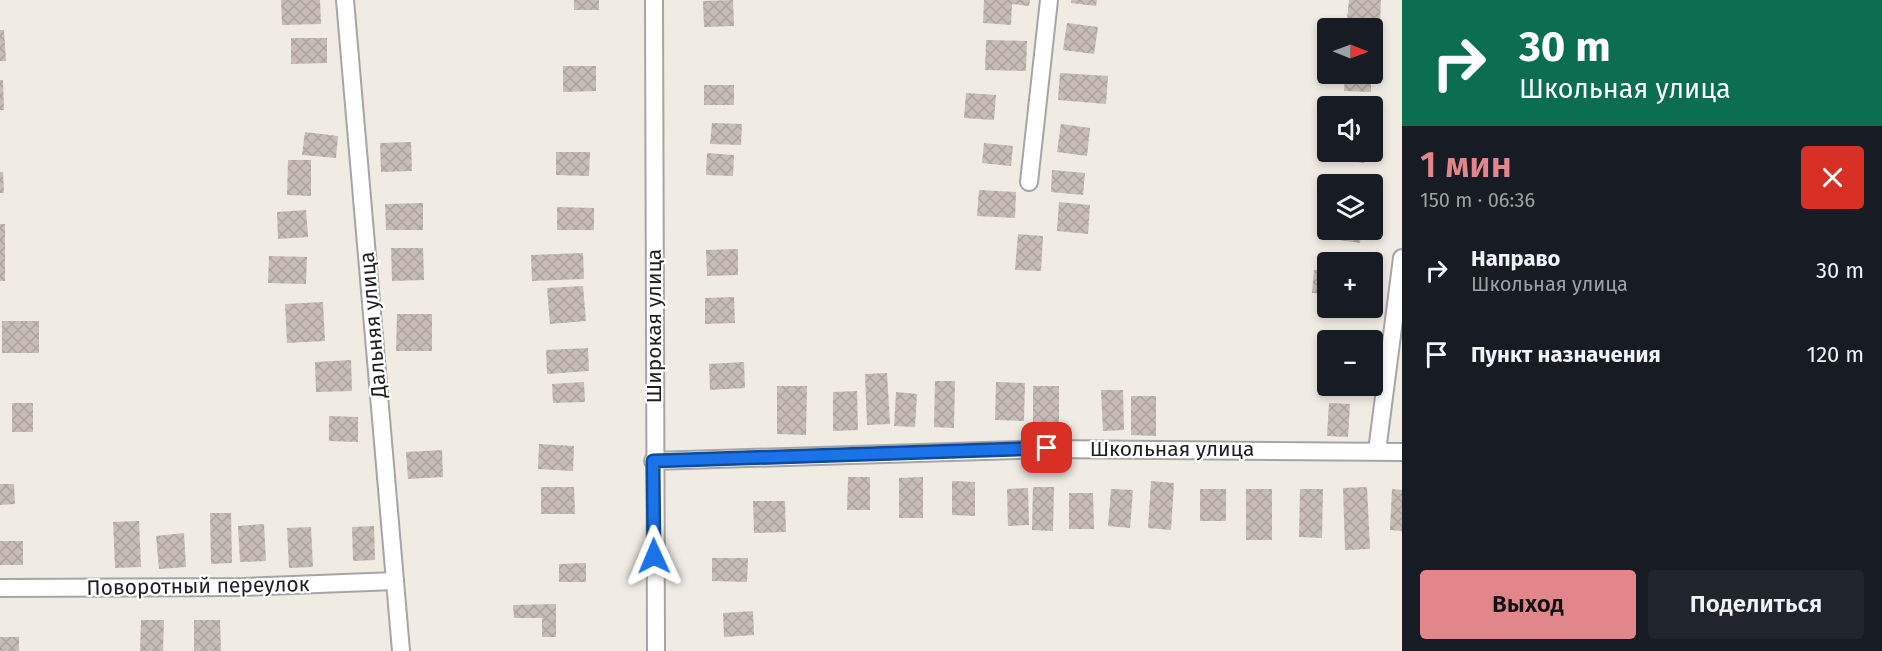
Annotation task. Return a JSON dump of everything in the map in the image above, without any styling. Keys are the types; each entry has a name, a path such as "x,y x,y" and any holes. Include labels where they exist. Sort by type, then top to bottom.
{"street":[{"name":"Дальняя улица","path":"345,0 401,651"},
{"name":"Широкая улица","path":"654,0 653,461 656,651"},
{"path":"1029,182 1049,0"},
{"path":"1377,451 1402,258"},
{"name":"Школьная улица","path":"653,461 1047,448 1402,452"},
{"name":"Поворотный переулок","path":"0,588 243,588 395,581"}],"building":[{"path":"281,0 320,0 321,24 282,25"},
{"path":"574,0 599,0 599,10 574,10"},
{"path":"733,0 734,26 704,27 703,1"},
{"path":"984,0 1030,0 1029,6 1012,4 1011,25 983,23"},
{"path":"1071,0 1097,0 1096,6 1071,3"},
{"path":"1349,0 1381,0 1380,18 1347,18"},
{"path":"1067,23 1098,27 1094,54 1063,50"},
{"path":"0,30 4,30 6,61 0,61"},
{"path":"291,38 327,38 327,63 291,64"},
{"path":"986,40 1027,41 1026,71 985,70"},
{"path":"563,66 596,66 596,91 563,92"},
{"path":"1060,73 1108,76 1106,104 1058,100"},
{"path":"0,80 3,80 4,110 0,110"},
{"path":"1344,84 1371,84 1371,92 1344,91"},
{"path":"704,85 734,85 734,105 704,105"},
{"path":"966,93 996,95 994,120 964,118"},
{"path":"712,123 742,124 741,145 710,144"},
{"path":"1061,124 1090,128 1087,156 1057,152"},
{"path":"305,132 338,136 336,158 302,155"},
{"path":"411,142 412,171 381,172 380,143"},
{"path":"984,143 1013,146 1011,166 982,163"},
{"path":"556,152 590,152 589,176 556,175"},
{"path":"707,153 734,155 733,176 706,175"},
{"path":"288,160 311,160 311,196 287,195"},
{"path":"1052,170 1085,173 1083,195 1051,192"},
{"path":"0,172 3,172 4,193 0,193"},
{"path":"979,190 1016,192 1015,218 977,216"},
{"path":"1059,202 1090,205 1088,234 1057,231"},
{"path":"423,203 423,230 386,230 385,204"},
{"path":"557,207 594,208 594,230 557,230"},
{"path":"306,210 308,237 278,239 277,212"},
{"path":"0,224 5,224 5,281 0,281"},
{"path":"1018,234 1043,236 1041,271 1015,270"},
{"path":"1340,240 1360,240 1360,243"},
{"path":"391,248 423,248 424,280 392,281"},
{"path":"738,249 738,275 707,276 706,250"},
{"path":"583,253 584,279 532,281 531,255"},
{"path":"269,256 307,257 306,284 268,283"},
{"path":"1314,270 1317,270 1317,293 1312,293"},
{"path":"583,286 586,321 550,324 547,288"},
{"path":"734,297 735,323 705,324 705,298"},
{"path":"323,302 325,341 287,343 285,304"},
{"path":"397,314 432,314 432,351 396,351"},
{"path":"2,321 39,321 39,353 2,353"},
{"path":"588,348 589,371 547,374 546,350"},
{"path":"351,360 352,391 316,392 315,362"},
{"path":"744,362 745,388 710,390 709,364"},
{"path":"887,373 890,424 867,425 865,374"},
{"path":"935,381 955,381 954,428 934,427"},
{"path":"584,382 585,402 553,403 552,384"},
{"path":"996,382 1025,383 1024,421 995,420"},
{"path":"777,386 807,386 806,435 777,434"},
{"path":"1033,386 1059,386 1059,425 1033,424"},
{"path":"1101,390 1123,390 1124,430 1103,431"},
{"path":"857,391 858,430 833,431 833,392"},
{"path":"896,392 917,394 915,427 894,426"},
{"path":"1131,396 1156,396 1156,436 1131,435"},
{"path":"12,403 33,403 33,432 12,432"},
{"path":"1329,403 1350,404 1348,437 1327,436"},
{"path":"329,416 358,417 358,442 329,441"},
{"path":"539,444 574,446 573,471 538,469"},
{"path":"442,450 443,477 408,479 406,452"},
{"path":"848,477 870,477 870,510 847,510"},
{"path":"923,477 923,518 899,518 899,478"},
{"path":"952,481 975,482 975,516 952,515"},
{"path":"1151,481 1174,483 1171,530 1148,528"},
{"path":"0,484 14,484 15,504 0,505"},
{"path":"541,487 574,487 575,514 541,514"},
{"path":"1033,487 1054,487 1053,531 1032,530"},
{"path":"1367,487 1370,549 1345,550 1343,488"},
{"path":"1028,488 1029,525 1008,526 1007,489"},
{"path":"1111,489 1133,490 1130,528 1108,526"},
{"path":"1200,489 1226,489 1226,521 1200,521"},
{"path":"1246,489 1272,489 1272,540 1246,540"},
{"path":"1300,489 1323,489 1322,538 1299,537"},
{"path":"1392,489 1402,490 1402,531 1390,530"},
{"path":"1069,493 1093,493 1094,529 1069,529"},
{"path":"753,501 785,501 786,532 754,533"},
{"path":"210,513 231,513 232,563 211,564"},
{"path":"139,521 141,567 115,568 113,522"},
{"path":"264,524 266,561 240,562 238,526"},
{"path":"374,526 375,560 353,561 352,527"},
{"path":"311,527 313,567 289,568 287,528"},
{"path":"184,533 186,567 159,569 156,536"},
{"path":"0,541 23,541 23,565 0,565"},
{"path":"712,558 748,558 747,582 712,581"},
{"path":"586,563 586,582 559,582 559,564"},
{"path":"556,604 556,637 542,637 542,618 514,618 513,605"},
{"path":"753,611 754,635 724,637 723,613"},
{"path":"141,620 164,620 163,651 140,651"},
{"path":"194,620 220,620 221,651 194,651"},
{"path":"0,637 19,637 19,651 0,651"}],"route":[{"path":"654,556 653,461 1047,448"}]}
